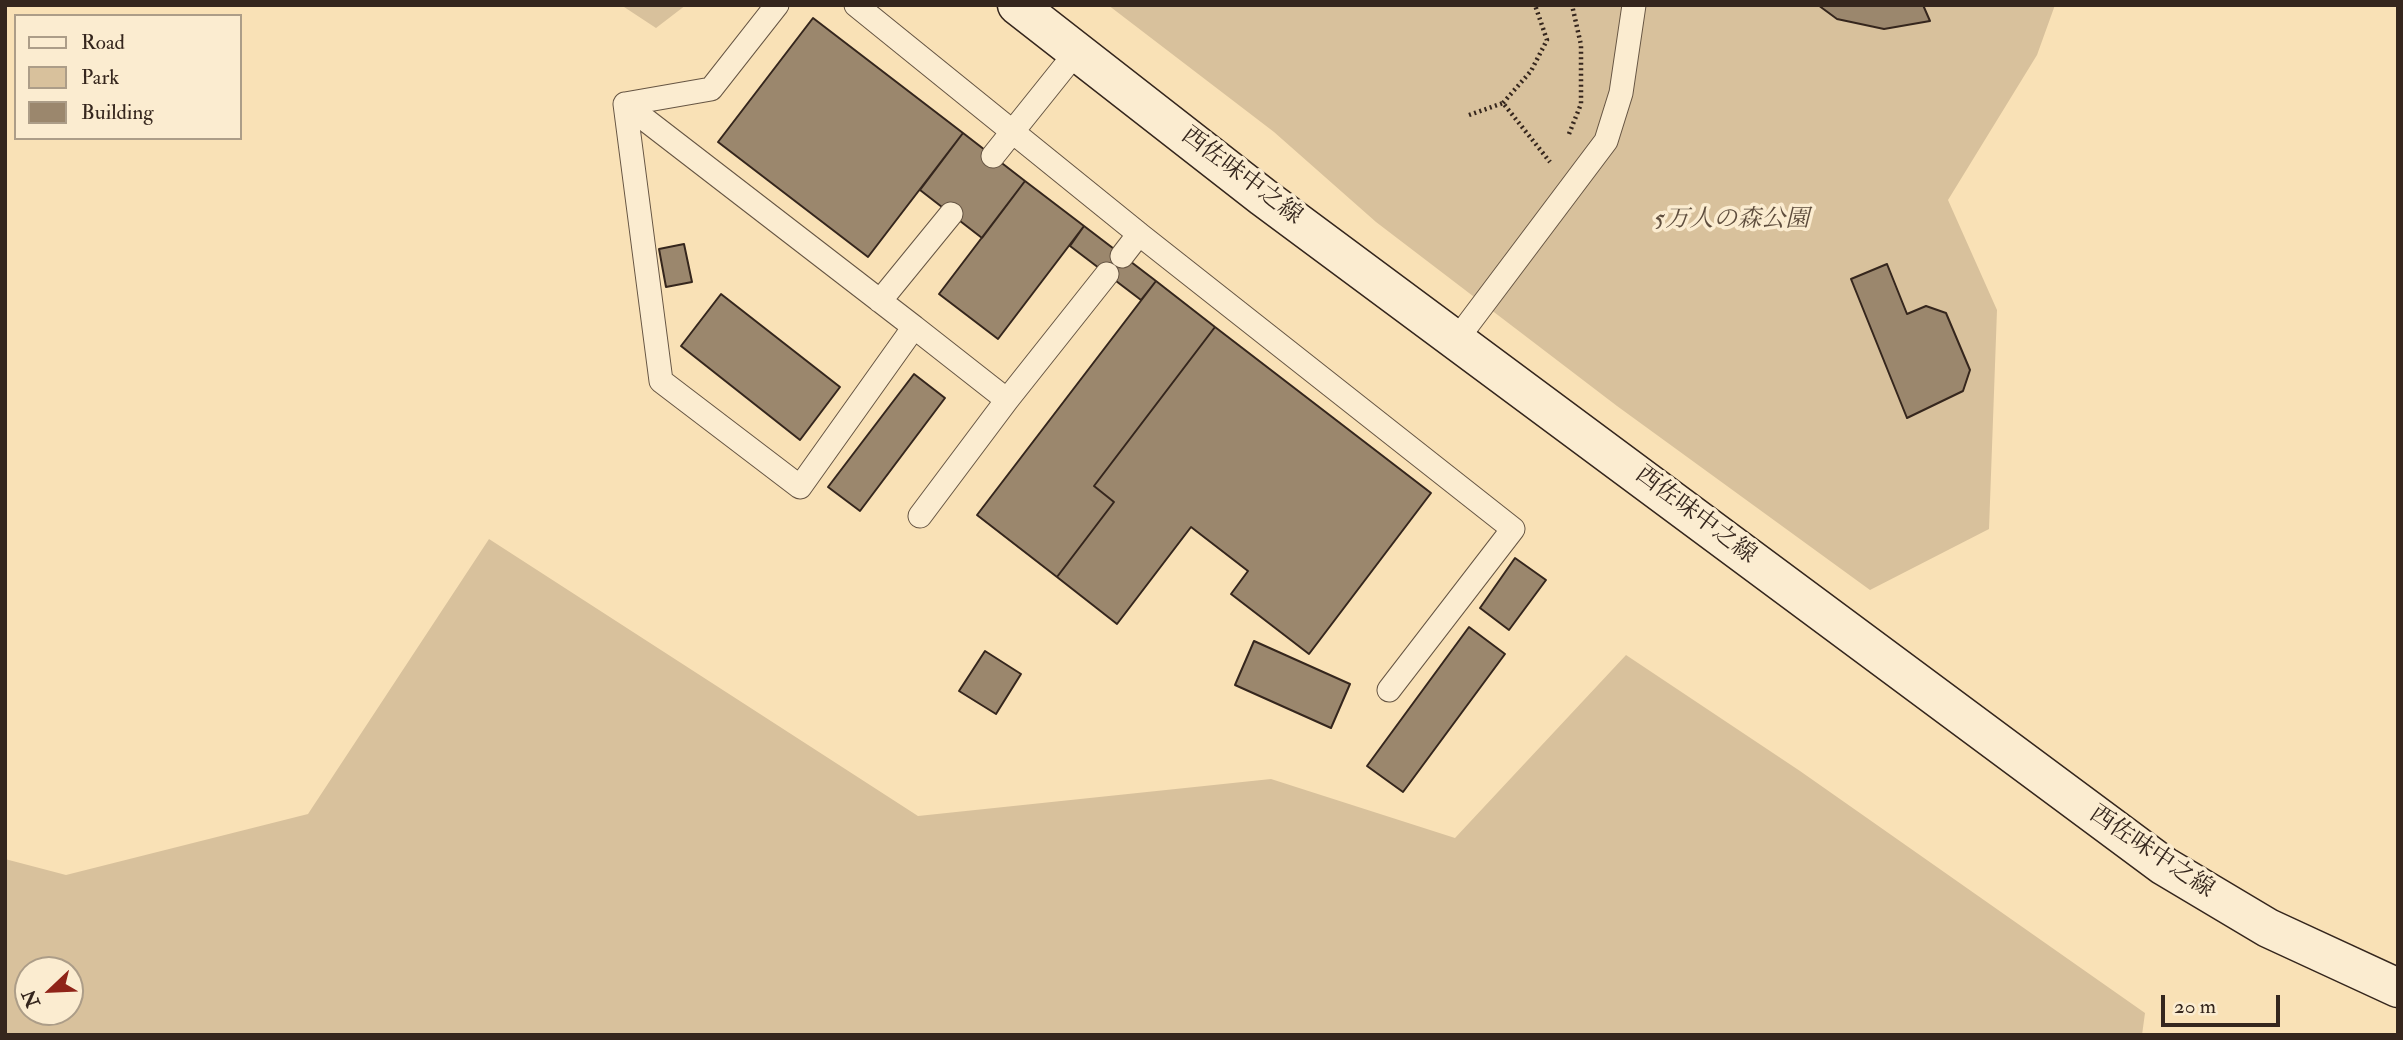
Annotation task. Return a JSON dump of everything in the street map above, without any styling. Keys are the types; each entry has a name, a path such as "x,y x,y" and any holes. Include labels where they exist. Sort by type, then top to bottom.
{"main road":[{"name":"西佐味中之線","path":"1017,5 1263,197 2164,866 2268,928 2398,988"}],"lane":[{"path":"625,104 711,89 777,5"},
{"path":"856,5 1014,130 1139,234 1514,529 1389,690"},
{"path":"1457,339 1606,141 1621,93 1634,5"},
{"path":"993,156 1078,50"},
{"path":"625,104 1007,400"},
{"path":"625,104 661,380 800,487 914,327"},
{"path":"880,301 951,214"},
{"path":"1122,256 1139,234"},
{"path":"920,516 1107,274"}],"path":[{"path":"1469,115 1503,103 1531,71 1547,40 1535,5"},
{"path":"1565,142 1581,104 1581,45 1572,5"},
{"path":"1503,103 1554,168 1560,155"}],"green space":[{"path":"621,5 686,5 656,28"},
{"name":"5万人の森公園","path":"1108,5 2055,5 2037,55 1948,200 1997,310 1989,529 1870,590 1617,406 1376,222 1274,132"},
{"path":"489,539 918,816 1271,779 1455,838 1626,655 1800,771 2145,1013 2142,1035 5,1035 5,859 66,875 308,814"}],"building":[{"path":"1818,5 1923,5 1930,21 1884,29 1837,19"},
{"path":"813,18 963,133 868,257 718,142"},
{"path":"963,133 1025,181 982,238 920,190"},
{"path":"1025,181 1084,226 998,339 939,294"},
{"path":"1084,226 1156,281 1141,300 1070,246"},
{"path":"684,244 692,282 666,287 659,249"},
{"path":"1887,264 1907,314 1926,306 1946,313 1970,370 1963,391 1907,418 1851,279"},
{"path":"1156,281 1215,327 1094,486 1114,502 1057,577 977,515"},
{"path":"721,294 840,387 800,440 681,346"},
{"path":"1215,327 1431,493 1309,654 1231,594 1248,571 1191,527 1117,624 1057,577 1114,502 1094,486"},
{"path":"914,374 945,398 860,511 828,487"},
{"path":"1515,558 1546,580 1509,630 1480,608"},
{"path":"1469,627 1505,654 1403,792 1367,766"},
{"path":"1254,641 1350,684 1331,728 1235,685"},
{"path":"985,651 1021,674 996,714 959,691"}]}
